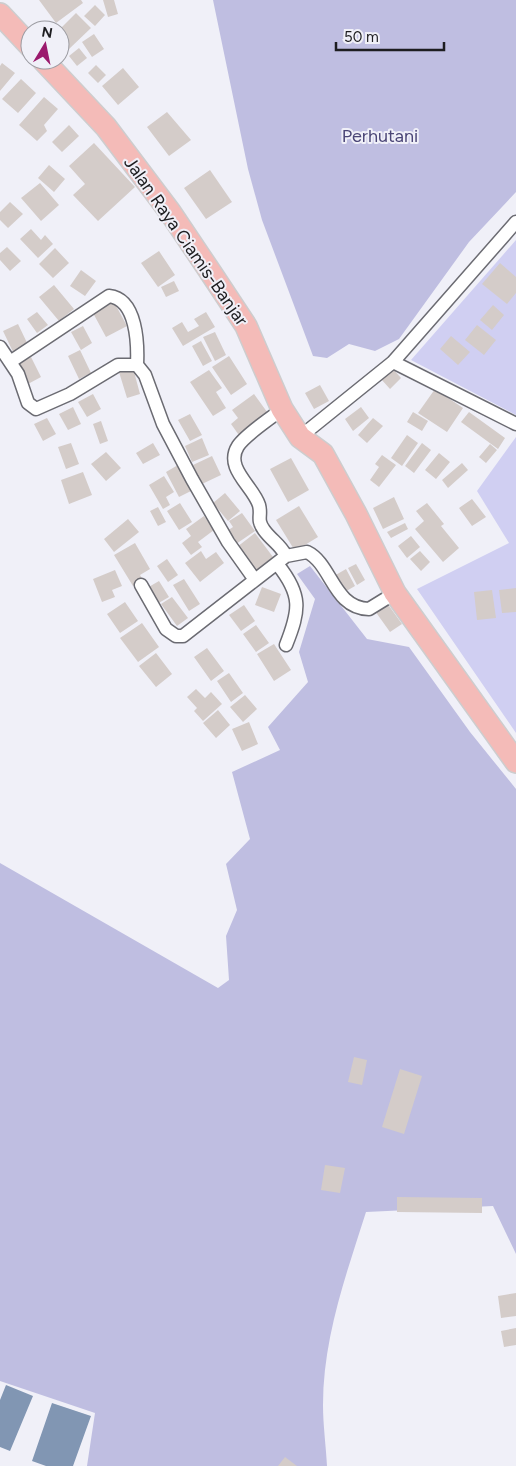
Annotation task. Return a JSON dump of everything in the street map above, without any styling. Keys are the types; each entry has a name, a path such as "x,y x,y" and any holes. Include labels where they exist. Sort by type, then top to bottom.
{"highway":[{"path":"2,21 20,37"},
{"name":"Jalan Raya Ciamis-Banjar","path":"52,70 106,128 170,212 246,326 282,409 300,438 323,454 356,514 395,593 516,762"}],"street":[{"path":"300,438 393,362 516,222"},
{"path":"10,362 109,296 120,300 127,309 137,332 137,365 145,375 163,424 192,480 228,542 255,580"},
{"path":"0,347 25,389 28,402 39,410 118,365 137,365"},
{"path":"393,362 516,424"},
{"path":"282,409 239,445 234,457 235,466 258,503 260,522 265,532 280,544 282,561 294,588 298,604 296,621 286,644"},
{"path":"141,585 166,629 176,636 183,636 255,580 296,553 311,554 326,573 335,590 358,607 368,609 395,593"}],"shaded area":[{"path":"516,240 516,415 411,360"},
{"path":"516,437 516,733 417,589 509,543 477,491"},
{"path":"6,1385 33,1396 10,1451 0,1447 0,1400"},
{"path":"52,1403 91,1416 73,1466 46,1466 32,1461"}],"green space":[{"name":"Perhutani","path":"213,0 516,0 516,192 469,242 399,339 375,351 349,344 327,358 313,356 262,220 248,169"},
{"path":"310,566 367,639 409,647 470,732 516,789 516,1254 493,1206 366,1212 337,1307 327,1355 323,1420 327,1466 87,1466 95,1413 0,1381 0,863 218,988 229,980 226,936 237,910 226,864 250,839 232,772 280,750 268,727 308,682 299,652 315,599 297,574"}],"building":[{"path":"39,0 81,0 83,3 60,20 54,20"},
{"path":"103,0 114,0 118,14 108,17"},
{"path":"95,5 105,15 95,26 84,16"},
{"path":"76,13 91,28 70,48 70,20"},
{"path":"94,34 104,49 92,57 82,42"},
{"path":"79,48 87,58 77,66 70,55"},
{"path":"2,63 15,73 0,91 0,66"},
{"path":"96,65 106,75 98,83 88,73"},
{"path":"123,68 139,87 118,105 102,86"},
{"path":"21,79 36,93 18,113 2,99"},
{"path":"44,97 58,109 44,125 47,131 37,141 19,125"},
{"path":"167,112 191,140 169,156 147,127"},
{"path":"69,125 79,136 62,152 52,142"},
{"path":"94,143 135,187 98,221 73,195 85,184 69,166"},
{"path":"49,165 65,179 54,192 38,178"},
{"path":"210,170 232,202 206,219 184,188"},
{"path":"40,183 59,205 41,221 21,198"},
{"path":"10,202 23,214 8,228 0,220 0,212"},
{"path":"31,229 41,240 45,235 53,244 38,258 20,239"},
{"path":"7,247 21,261 10,271 0,260 0,253"},
{"path":"55,248 69,263 53,278 39,264"},
{"path":"159,251 175,275 158,287 141,263"},
{"path":"500,263 516,277 516,293 507,304 482,284"},
{"path":"81,270 96,281 85,296 70,286"},
{"path":"174,281 179,291 166,297 161,287"},
{"path":"54,285 74,309 59,321 39,297"},
{"path":"114,302 127,326 106,337 93,313"},
{"path":"493,305 504,315 492,330 480,320"},
{"path":"37,312 48,325 37,333 27,319"},
{"path":"206,312 215,327 183,346 172,328 182,322 188,332 199,326 194,319"},
{"path":"18,324 30,349 15,356 3,331"},
{"path":"477,325 496,340 484,355 465,340"},
{"path":"83,326 92,343 81,350 71,332"},
{"path":"215,332 226,355 215,361 203,337"},
{"path":"451,336 470,352 458,365 440,349"},
{"path":"201,341 212,361 203,366 192,346"},
{"path":"80,350 91,373 79,379 68,356"},
{"path":"229,356 247,384 231,395 212,367"},
{"path":"31,357 41,377 28,384 18,363"},
{"path":"133,368 140,394 127,398 119,372"},
{"path":"393,369 401,378 390,389 381,379"},
{"path":"209,370 222,388 216,392 226,408 213,416 190,382"},
{"path":"320,385 329,401 314,409 305,393"},
{"path":"435,389 463,408 447,432 418,413"},
{"path":"93,394 101,409 87,417 78,402"},
{"path":"254,394 270,416 241,438 231,424 238,418 232,410"},
{"path":"73,407 81,424 68,430 59,414"},
{"path":"361,407 369,418 353,431 345,419"},
{"path":"413,412 428,421 422,431 407,422"},
{"path":"469,412 505,438 498,449 461,422"},
{"path":"190,414 202,435 190,441 178,420"},
{"path":"47,418 56,434 43,441 34,424"},
{"path":"373,418 383,426 367,443 358,435"},
{"path":"101,421 108,441 100,444 93,424"},
{"path":"407,435 418,443 402,466 391,458"},
{"path":"202,438 209,455 192,462 185,446"},
{"path":"71,443 79,464 66,469 58,447"},
{"path":"153,443 160,455 143,464 136,453"},
{"path":"422,443 431,450 414,473 405,466"},
{"path":"490,444 497,450 486,463 479,457"},
{"path":"106,452 121,468 106,481 91,464"},
{"path":"439,453 450,462 436,479 425,470"},
{"path":"382,455 396,465 379,487 370,480 379,467 375,464"},
{"path":"212,456 221,475 202,484 193,465"},
{"path":"291,458 309,490 288,502 270,469"},
{"path":"462,463 468,470 448,488 442,480"},
{"path":"178,465 191,491 179,497 166,472"},
{"path":"83,472 92,495 69,504 61,480"},
{"path":"164,476 174,492 166,497 170,505 163,509 149,485"},
{"path":"225,493 240,511 228,521 213,503"},
{"path":"394,497 404,519 383,529 373,508"},
{"path":"472,499 486,517 472,526 459,508"},
{"path":"180,503 192,522 179,530 167,511"},
{"path":"427,503 444,524 441,526 459,548 443,562 415,529 424,521 416,511"},
{"path":"299,506 318,537 295,551 276,520"},
{"path":"158,507 166,522 158,526 150,511"},
{"path":"242,513 255,531 236,544 227,531 233,527 229,521"},
{"path":"204,516 214,530 198,542 202,547 191,555 182,543 191,536 186,529"},
{"path":"128,519 139,532 114,552 104,539"},
{"path":"405,523 408,529 391,538 387,532"},
{"path":"255,533 273,557 255,571 237,547"},
{"path":"411,536 420,547 407,558 398,546"},
{"path":"135,543 150,569 140,575 143,580 133,586 114,555"},
{"path":"201,551 206,559 216,552 224,563 200,582 185,563"},
{"path":"420,551 430,562 421,571 410,559"},
{"path":"167,559 178,575 168,582 157,566"},
{"path":"356,564 365,580 357,585 348,568"},
{"path":"346,569 355,586 343,593 334,576"},
{"path":"115,570 122,586 112,590 115,597 102,602 93,579"},
{"path":"184,579 200,604 189,611 173,585"},
{"path":"159,581 169,597 157,604 147,588"},
{"path":"262,587 281,594 274,612 255,605"},
{"path":"516,588 516,612 502,613 499,590"},
{"path":"492,590 496,618 477,620 474,592"},
{"path":"172,597 188,618 177,626 161,604"},
{"path":"125,602 138,621 120,633 107,614"},
{"path":"387,603 402,624 390,632 375,611"},
{"path":"244,605 255,621 241,631 229,615"},
{"path":"142,623 159,647 138,662 120,638"},
{"path":"256,625 269,643 256,652 243,634"},
{"path":"274,644 291,670 274,681 257,654"},
{"path":"207,648 224,671 211,681 194,657"},
{"path":"156,653 172,674 156,687 139,666"},
{"path":"229,673 243,693 231,702 217,681"},
{"path":"196,689 205,698 211,692 222,704 203,721 194,711 197,708 187,697"},
{"path":"245,695 257,709 243,722 230,707"},
{"path":"218,710 230,725 216,738 203,723"},
{"path":"249,722 258,744 242,751 232,729"},
{"path":"354,1057 367,1060 362,1085 348,1082"},
{"path":"400,1069 422,1076 404,1134 382,1127"},
{"path":"325,1165 345,1168 340,1193 321,1190"},
{"path":"397,1197 482,1198 482,1213 397,1212"},
{"path":"516,1293 516,1316 501,1318 498,1296"},
{"path":"516,1328 516,1345 504,1347 501,1331"},
{"path":"285,1457 297,1466 278,1466"}]}
